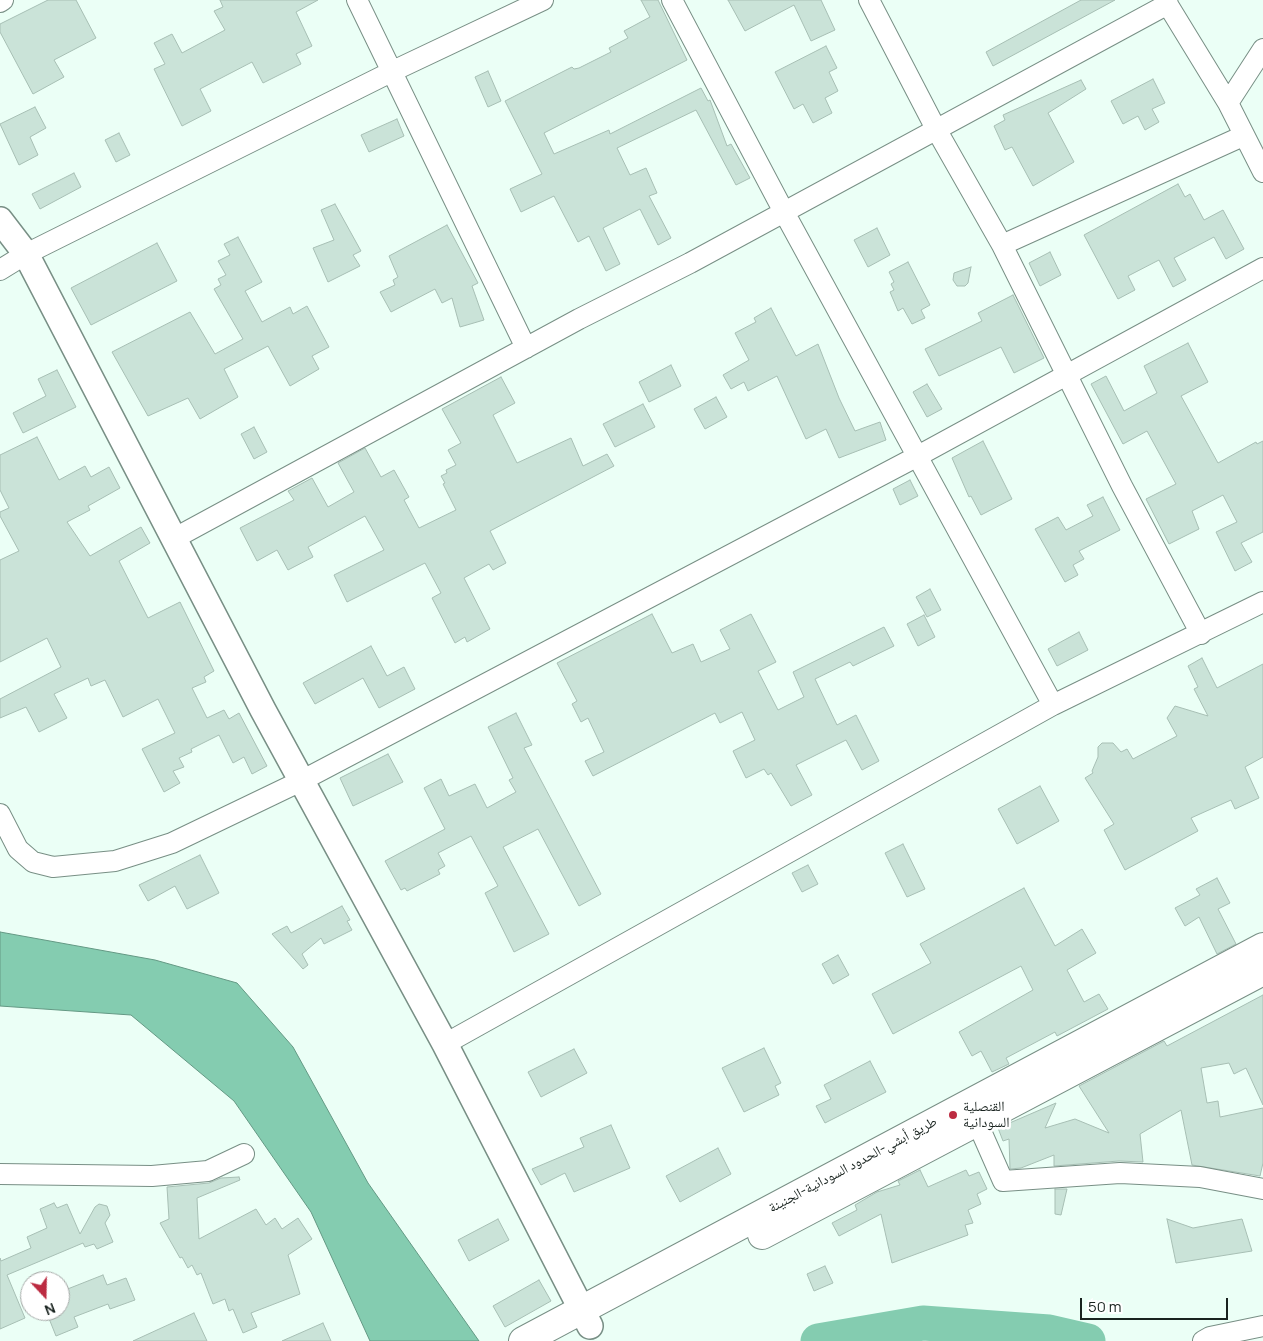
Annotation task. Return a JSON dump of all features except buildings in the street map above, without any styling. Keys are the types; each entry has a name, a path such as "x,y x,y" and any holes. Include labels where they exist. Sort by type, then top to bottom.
{"highway":[{"name":"طريق أبشي-الحدود السودانية-الجنينة","path":"523,1341 586,1317 1163,1012 1263,947"},
{"path":"562,1341 586,1317 977,1122 1163,1012 1263,970"}],"street":[{"path":"357,0 526,348"},
{"path":"0,270 26,254 393,71 543,0"},
{"path":"672,0 916,457 1053,705"},
{"path":"869,0 936,129 1002,245 1068,374 1122,486 1201,634"},
{"path":"175,538 526,348 784,212 1166,2 1228,103 1243,136 1263,172"},
{"path":"1228,103 1263,49"},
{"path":"1002,245 1243,136"},
{"path":"0,220 26,254 301,781 444,1044 586,1317"},
{"path":"0,814 18,849 34,862 52,867 115,861 172,843 301,781 916,457 1263,268"},
{"path":"444,1044 1053,705 1263,602"},
{"path":"977,1122 1003,1181 1120,1173 1200,1178 1263,1189"},
{"path":"0,1174 152,1176 208,1171 244,1154"},
{"path":"1203,1341 1210,1337 1263,1326"}],"shaded area":[{"path":"0,932 155,960 237,983 293,1047 368,1183 479,1341 370,1341 311,1212 234,1101 131,1015 0,1006"}],"waterway":[{"path":"818,1341 923,1323 1049,1332 1088,1341"}],"place":[{"name":"القنصلية السودانية","path":"953,1115"}]}
